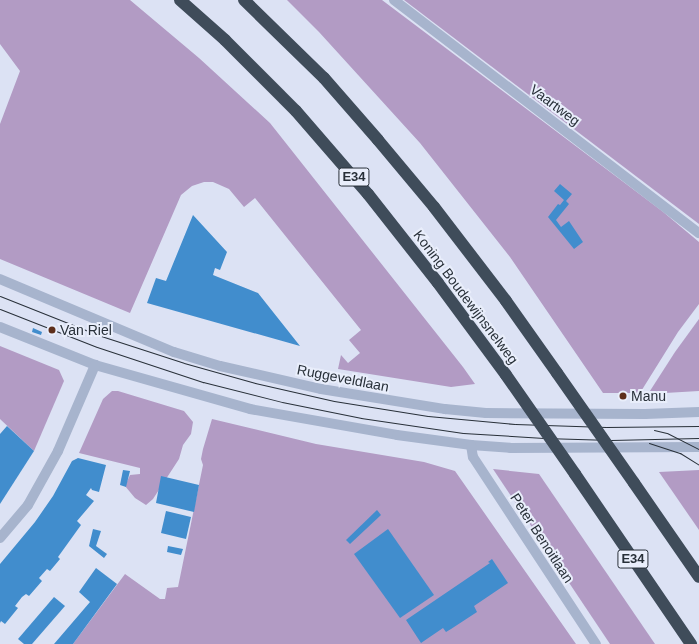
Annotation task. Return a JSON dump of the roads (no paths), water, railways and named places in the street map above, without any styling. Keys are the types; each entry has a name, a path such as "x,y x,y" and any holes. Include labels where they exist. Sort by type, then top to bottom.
{"highway":[{"name":"Koning Boudewijnsnelweg","path":"180,0 225,40 296,111 368,194 438,283 506,374 691,644"},
{"name":"Koning Boudewijnsnelweg","path":"244,0 324,78 434,207 506,301 699,577"}],"street":[{"name":"Vaartweg","path":"394,0 699,232"},
{"name":"Ruggeveldlaan","path":"0,278 174,352 220,366 321,389 445,409 486,412 645,414 699,412"},
{"path":"0,327 95,365 250,409 397,435 471,445 510,448 699,447"},
{"path":"0,538 28,505 58,451 95,365"},
{"name":"Peter Benoitlaan","path":"471,445 473,457 596,644"}],"tram line":[{"path":"0,296 98,335 184,363 255,383 334,401 428,416 515,424 606,427 699,426"},
{"path":"0,309 97,347 203,382 282,402 361,418 463,433 544,438 611,440 699,438"},
{"path":"654,430 667,433 699,449"},
{"path":"649,443 680,453 699,465"}],"place":[{"name":"Van Riel","path":"52,330"},
{"name":"Manu","path":"623,396"}]}
